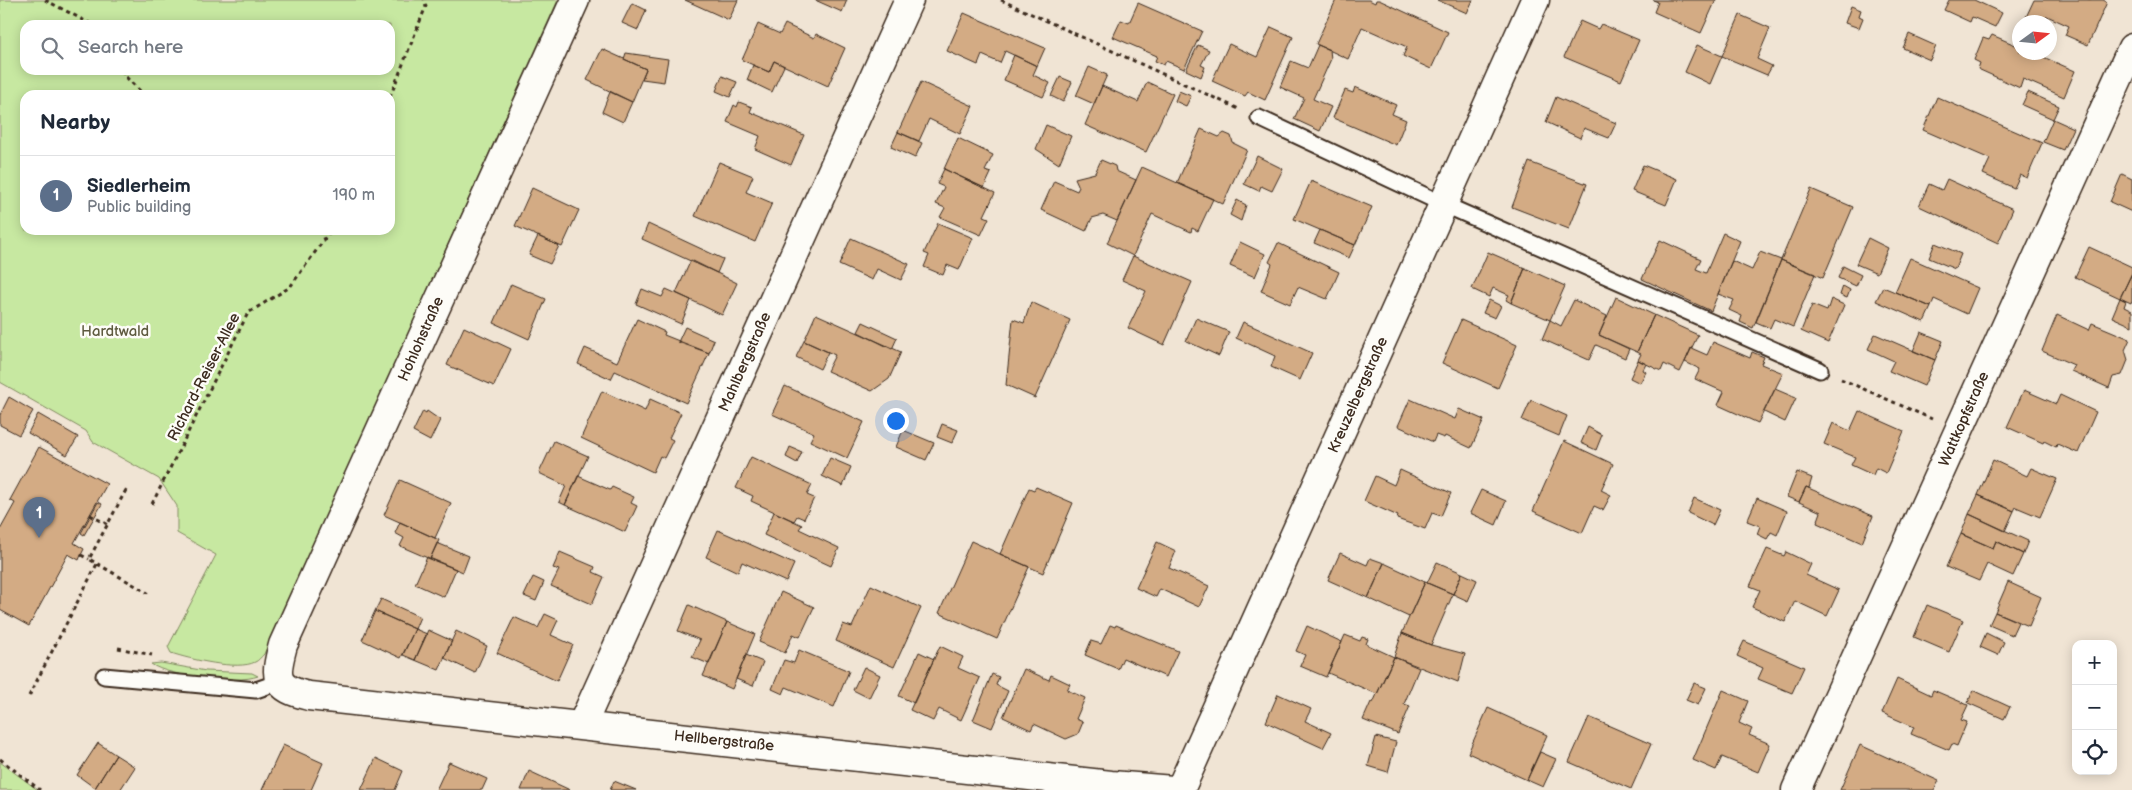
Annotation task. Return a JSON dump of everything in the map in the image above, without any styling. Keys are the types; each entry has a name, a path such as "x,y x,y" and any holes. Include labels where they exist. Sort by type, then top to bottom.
{"street":[{"name":"Hohlohstraße","path":"279,682 278,664 283,645 575,0"},
{"name":"Mahlbergstraße","path":"582,725 909,0"},
{"name":"Kreuzelbergstraße","path":"1180,790 1535,0"},
{"name":"Wattkopfstraße","path":"1796,790 2132,48"},
{"name":"Hellbergstraße","path":"279,682 287,690 309,696 582,725 1110,788 1173,790"}],"lane":[{"path":"1259,118 1443,204 1820,370"},
{"path":"104,676 256,690 279,682"}],"path":[{"path":"45,0 83,20"},
{"path":"424,0 426,6"},
{"path":"393,90 428,0"},
{"path":"1002,0 1259,118"},
{"path":"124,75 139,90"},
{"path":"322,235 324,240"},
{"name":"Richard-Reiser-Allee","path":"152,504 248,313 290,287 328,235"},
{"path":"1820,370 1959,431"},
{"path":"89,559 126,490"},
{"path":"90,515 107,524"},
{"path":"81,555 148,593"},
{"path":"29,696 97,564"},
{"path":"0,759 40,790"}],"green space":[{"name":"Hardtwald","path":"0,0 558,0 264,654 257,661 247,664 226,665 171,653 168,647 216,555 177,533 177,506 159,479 93,442 86,431 0,382"},
{"path":"161,663 206,671 252,673 258,676 235,679 203,678 160,669 151,664"},
{"path":"0,762 38,790 0,790"}],"building":[{"path":"685,0 738,0 729,20"},
{"path":"815,0 847,0 842,12"},
{"path":"1336,0 1369,0 1375,3 1376,0 1379,0 1448,32 1431,69 1403,56 1407,47 1362,27 1348,59 1316,44"},
{"path":"1437,0 1473,0 1467,13"},
{"path":"1653,0 1716,0 1701,33 1654,12 1658,2"},
{"path":"1949,0 1974,0 2002,13 1995,27 1972,17 1970,22 1944,10"},
{"path":"2034,0 2103,0 2107,2 2088,45 2065,35 2069,26 2057,21 2057,15 2027,15"},
{"path":"632,3 646,10 638,30 622,23"},
{"path":"1138,3 1202,31 1184,69 1166,61 1164,65 1155,61 1157,56 1113,37 1121,20 1129,23"},
{"path":"1851,6 1861,10 1859,16 1863,18 1859,28 1845,23"},
{"path":"964,13 1045,48 1037,66 1005,51 1000,63 982,55 978,65 947,51"},
{"path":"1740,15 1770,28 1757,59 1772,66 1767,75 1722,56"},
{"path":"1580,21 1598,29 1601,24 1639,40 1621,81 1564,57"},
{"path":"758,24 780,34 785,24 814,38 816,34 845,48 828,86 774,61 769,72 742,60"},
{"path":"1271,27 1293,37 1265,100 1248,92 1245,96 1212,81 1229,44 1257,57"},
{"path":"1909,34 1936,46 1930,60 1903,48"},
{"path":"1992,35 2012,44 2012,60 2050,60 2075,71 2064,97 2023,79 2020,88 1978,69 1980,63 1974,60 1983,38 1989,40"},
{"path":"1198,45 1209,50 1201,65 1205,67 1201,77 1186,70"},
{"path":"1318,45 1330,50 1331,59 1313,99 1331,107 1320,131 1294,119 1304,98 1280,87 1291,61 1308,68"},
{"path":"1697,45 1722,56 1710,84 1685,72"},
{"path":"602,49 646,69 632,102 587,80"},
{"path":"626,53 668,59 664,82 642,79 646,69 624,59"},
{"path":"1014,55 1037,66 1033,75 1050,83 1043,97 1004,80"},
{"path":"774,61 784,66 772,92 747,80 753,65 769,72"},
{"path":"1089,67 1107,75 1094,104 1076,96"},
{"path":"722,76 737,82 730,97 716,91"},
{"path":"1060,77 1072,82 1063,102 1051,96"},
{"path":"921,82 973,106 960,134 929,119 919,141 898,132"},
{"path":"1147,82 1173,94 1146,152 1085,125 1102,86 1138,102"},
{"path":"1355,87 1396,105 1392,114 1406,120 1396,145 1333,118 1345,90 1353,93"},
{"path":"1179,91 1191,96 1186,106 1175,101"},
{"path":"610,92 632,102 623,122 602,112"},
{"path":"2028,92 2059,106 2053,119 2022,105"},
{"path":"1556,97 1616,123 1609,138 1584,128 1580,138 1546,122"},
{"path":"1937,97 2042,143 2027,178 2020,175 2014,188 1983,174 1990,159 1923,130"},
{"path":"739,102 752,107 750,112 804,135 791,165 755,149 760,136 727,122 734,105 737,107"},
{"path":"2053,119 2073,128 2063,150 2043,142"},
{"path":"1046,125 1071,136 1059,164 1036,149"},
{"path":"1201,129 1219,137 1224,133 1231,136 1233,143 1247,150 1223,204 1177,183"},
{"path":"898,132 922,143 915,158 891,147"},
{"path":"958,138 993,155 985,171 991,173 984,188 944,169"},
{"path":"1257,156 1283,169 1272,191 1261,186 1259,191 1244,184"},
{"path":"1101,160 1115,166 1116,171 1136,180 1117,221 1103,215 1092,218 1086,231 1041,210 1054,181 1077,191 1079,187 1075,178 1095,173"},
{"path":"719,162 753,176 746,192 772,203 755,242 695,216"},
{"path":"1529,162 1587,184 1569,229 1512,207"},
{"path":"1643,165 1677,179 1666,205 1632,191"},
{"path":"1142,167 1213,199 1198,231 1192,228 1191,232 1152,214 1133,256 1107,243"},
{"path":"944,169 995,193 984,216 989,218 981,235 940,217 945,208 936,204 944,187 937,184"},
{"path":"2122,174 2132,179 2132,212 2110,202"},
{"path":"1947,179 2013,209 1998,243 1919,206 1929,184 1942,190"},
{"path":"1311,181 1372,207 1355,245 1294,219"},
{"path":"532,188 579,210 562,247 515,226"},
{"path":"1811,189 1853,207 1823,278 1781,260"},
{"path":"1237,200 1246,205 1241,221 1230,215"},
{"path":"938,223 973,238 959,270 947,265 943,275 924,267 929,255 924,253"},
{"path":"648,224 723,259 717,273 642,239"},
{"path":"1320,230 1355,245 1349,258 1314,243"},
{"path":"1723,233 1740,241 1711,311 1642,279 1660,240 1701,259 1696,269 1706,273"},
{"path":"538,236 559,246 550,264 529,255"},
{"path":"851,238 909,264 901,280 877,269 872,280 839,265"},
{"path":"1868,238 1888,248 1877,273 1856,264"},
{"path":"1240,242 1265,254 1255,277 1230,266"},
{"path":"1278,243 1339,272 1327,299 1298,287 1290,304 1261,291 1272,264 1269,262"},
{"path":"1935,243 1961,254 1955,269 1929,258"},
{"path":"2089,247 2132,267 2132,273 2120,298 2075,277"},
{"path":"1488,252 1525,268 1511,303 1506,300 1509,295 1493,288 1489,297 1472,289"},
{"path":"1760,252 1781,260 1753,328 1740,322 1742,316 1729,310 1734,300 1718,294 1732,261 1752,270"},
{"path":"1133,256 1192,282 1164,345 1128,328 1146,291 1122,280"},
{"path":"1910,258 1978,288 1967,314 1934,299 1931,307 1895,292"},
{"path":"691,260 737,283 722,315 676,293"},
{"path":"1781,260 1815,274 1793,327 1774,319 1770,328 1756,322"},
{"path":"1843,266 1861,275 1856,286 1838,278"},
{"path":"1525,268 1565,286 1550,320 1511,303"},
{"path":"2132,273 2132,300 2131,303 2120,298"},
{"path":"511,284 546,299 529,339 494,323"},
{"path":"1843,286 1850,290 1847,298 1840,295"},
{"path":"1883,287 1931,307 1924,322 1876,301"},
{"path":"642,289 662,297 666,289 691,300 681,324 636,304"},
{"path":"1616,297 1654,315 1637,352 1599,335"},
{"path":"2120,298 2126,301 2124,307 2132,311 2132,326 2112,317"},
{"path":"1831,299 1844,305 1828,343 1801,331 1812,305 1827,311"},
{"path":"1489,300 1501,306 1495,318 1483,313"},
{"path":"1574,300 1607,316 1599,335 1629,349 1625,358 1596,345 1589,360 1542,339 1550,320 1561,326"},
{"path":"1031,302 1070,320 1035,398 1006,385 1013,319 1024,323"},
{"path":"816,314 901,352 889,379 872,391 827,371 835,355 804,341"},
{"path":"1654,315 1698,335 1680,372 1664,364 1661,371 1638,360 1641,354 1637,352"},
{"path":"2057,315 2089,330 2092,323 2130,339 2125,350 2128,360 2122,375 2113,377 2109,388 2071,371 2074,365 2042,351"},
{"path":"1196,318 1229,332 1219,356 1186,341"},
{"path":"637,319 665,332 664,335 709,353 686,403 615,371 611,379 578,364 585,348 617,362"},
{"path":"1461,320 1517,345 1498,388 1442,363"},
{"path":"863,322 897,338 892,349 858,332"},
{"path":"1243,322 1312,353 1300,380 1271,367 1275,356 1236,338"},
{"path":"464,327 511,349 494,386 447,365"},
{"path":"685,327 714,340 709,353 678,342"},
{"path":"1921,332 1943,341 1935,360 1913,351"},
{"path":"1875,334 1935,360 1924,386 1889,371 1894,361 1868,349"},
{"path":"804,341 828,352 820,369 796,357"},
{"path":"1713,342 1750,358 1752,352 1764,357 1761,364 1783,373 1758,423 1718,405 1724,392 1695,379 1700,369 1685,362 1691,348 1707,355"},
{"path":"1638,360 1646,364 1643,370 1646,372 1640,383 1630,378"},
{"path":"785,386 864,422 847,458 810,441 814,433 772,414"},
{"path":"1775,389 1796,398 1785,422 1764,412"},
{"path":"2024,390 2056,404 2060,395 2096,412 2078,453 2057,444 2056,447 2044,441 2043,443 2007,427"},
{"path":"602,391 645,411 650,399 681,413 669,438 673,440 664,458 660,456 653,472 581,438"},
{"path":"9,397 33,411 19,435 0,425 0,415"},
{"path":"1410,399 1455,419 1459,409 1484,420 1471,448 1445,436 1444,438 1436,435 1433,442 1398,426"},
{"path":"1531,400 1567,416 1559,436 1522,420"},
{"path":"423,411 426,413 427,411 440,420 430,441 413,432"},
{"path":"1859,411 1904,431 1886,473 1876,468 1873,475 1851,465 1855,457 1824,444 1833,423 1850,431"},
{"path":"38,414 78,437 67,455 28,433"},
{"path":"942,424 958,430 952,443 937,437"},
{"path":"1588,427 1602,435 1596,450 1581,443"},
{"path":"903,430 934,443 926,460 896,447"},
{"path":"554,441 588,456 565,505 559,502 566,486 539,473"},
{"path":"1564,441 1613,464 1601,490 1611,495 1603,510 1594,506 1582,533 1533,511"},
{"path":"39,447 107,484 74,543 84,549 79,560 68,554 29,626 0,610 0,530 15,503 10,500"},
{"path":"790,447 802,452 797,463 786,457"},
{"path":"751,457 812,485 807,495 814,498 804,519 797,516 794,521 751,501 753,496 736,488"},
{"path":"830,458 851,467 843,486 822,476"},
{"path":"1993,460 2027,476 2031,468 2057,479 2040,517 2016,507 2014,511 1978,495"},
{"path":"1400,470 1451,493 1441,516 1432,513 1425,529 1397,519 1398,516 1364,501 1375,476 1394,485"},
{"path":"1797,472 1812,478 1809,488 1806,487 1799,502 1787,497"},
{"path":"578,476 610,490 612,487 634,497 631,503 637,506 625,532 565,505"},
{"path":"400,480 451,503 435,538 384,515"},
{"path":"1036,487 1073,503 1043,573 1000,554 1029,488 1034,490"},
{"path":"1806,487 1873,516 1862,543 1817,523 1821,512 1799,502"},
{"path":"1481,490 1506,501 1496,525 1470,513"},
{"path":"1978,495 2014,511 2005,531 1969,514"},
{"path":"1694,498 1720,510 1713,525 1688,513"},
{"path":"1757,498 1787,511 1777,535 1771,532 1767,539 1757,534 1760,526 1747,521"},
{"path":"98,502 102,504 84,535 81,533"},
{"path":"774,512 802,525 799,529 839,548 831,566 764,535"},
{"path":"1969,514 2028,541 2023,554 1996,541 1993,548 1961,534"},
{"path":"400,522 439,540 430,559 400,546 404,538 395,533"},
{"path":"718,530 794,564 786,582 742,562 738,572 706,557"},
{"path":"1961,534 1993,548 1996,541 2023,554 2013,576 1987,564 1979,581 1946,567"},
{"path":"971,541 1029,567 997,639 939,613"},
{"path":"1157,542 1176,551 1169,568 1209,586 1199,607 1160,589 1156,597 1136,588"},
{"path":"437,543 469,556 463,572 430,559"},
{"path":"1767,549 1784,556 1786,552 1811,564 1806,575 1839,590 1827,616 1795,601 1785,622 1752,607 1760,590 1750,586"},
{"path":"560,552 595,567 593,572 604,577 592,604 551,586 559,570 553,568"},
{"path":"1340,553 1367,565 1370,558 1384,563 1368,598 1328,580"},
{"path":"427,557 456,569 444,597 415,584"},
{"path":"1437,562 1462,573 1453,594 1427,583"},
{"path":"1384,563 1425,582 1409,617 1368,598"},
{"path":"1462,573 1477,580 1468,601 1453,594"},
{"path":"533,577 544,582 536,601 524,596"},
{"path":"1425,582 1453,594 1431,645 1402,633"},
{"path":"2008,582 2041,597 2029,626 1995,612"},
{"path":"871,585 921,608 894,667 836,641 843,624 852,627"},
{"path":"781,592 814,607 800,637 793,634 785,653 759,642"},
{"path":"381,599 420,617 415,629 375,611"},
{"path":"689,605 727,622 709,664 692,657 700,640 678,631"},
{"path":"1927,605 1963,620 1949,652 1914,637"},
{"path":"375,611 415,629 401,658 362,640"},
{"path":"1995,612 2018,622 2012,635 1989,625"},
{"path":"545,614 558,620 551,635 573,645 557,681 497,653 514,617 538,628"},
{"path":"727,622 755,634 732,689 703,676"},
{"path":"1110,625 1115,627 1116,625 1178,651 1166,677 1123,658 1118,669 1085,655 1091,641 1101,644"},
{"path":"1307,626 1342,642 1326,677 1300,666 1305,655 1296,651"},
{"path":"415,629 427,634 415,660 403,655"},
{"path":"428,630 452,641 439,670 415,660"},
{"path":"456,631 487,646 475,673 444,658"},
{"path":"1402,633 1431,645 1465,654 1458,682 1394,657"},
{"path":"1986,633 2004,642 1998,655 1980,647"},
{"path":"1345,635 1360,641 1362,637 1368,639 1366,644 1394,657 1377,694 1328,673"},
{"path":"1744,641 1804,667 1792,693 1758,679 1763,668 1737,656"},
{"path":"940,646 963,657 958,668 980,678 961,720 939,709 933,721 910,710"},
{"path":"799,650 849,671 834,707 786,687 783,694 772,689 784,660 794,663"},
{"path":"919,652 934,659 914,703 899,696"},
{"path":"746,655 763,662 753,686 736,679"},
{"path":"1394,657 1419,668 1404,704 1410,706 1398,734 1363,720"},
{"path":"864,667 880,675 869,698 853,690"},
{"path":"1024,669 1049,680 1051,675 1070,684 1067,690 1085,698 1076,719 1083,722 1078,734 1066,739 1034,724 1031,730 1003,717"},
{"path":"992,674 999,677 996,685 1008,691 992,728 973,720"},
{"path":"1897,679 1931,695 1933,690 1968,705 1961,720 1967,722 1957,746 1952,744 1949,750 1911,734 1914,727 1882,713"},
{"path":"1694,683 1706,688 1698,705 1686,700"},
{"path":"1723,690 1748,701 1739,723 1752,729 1749,735 1770,744 1758,772 1722,757 1716,770 1693,760"},
{"path":"1973,690 2010,707 2004,719 1968,703"},
{"path":"1278,694 1311,709 1305,721 1331,733 1323,748 1266,722"},
{"path":"1488,708 1547,735 1527,780 1468,753"},
{"path":"1589,717 1651,744 1631,789 1569,762"},
{"path":"1376,737 1396,742 1388,772 1368,766"},
{"path":"98,743 116,755 95,788 77,775"},
{"path":"283,745 323,763 311,790 262,790"},
{"path":"1860,745 1939,781 1934,790 1840,790"},
{"path":"1540,752 1556,759 1543,787 1527,780"},
{"path":"116,755 135,767 120,790 99,790 95,788"},
{"path":"376,758 403,771 395,790 361,790"},
{"path":"449,762 487,779 482,790 436,790"},
{"path":"529,771 570,790 521,790"},
{"path":"614,781 636,790 610,790"}],"place":[{"name":"Siedlerheim","path":"39,538"}]}
